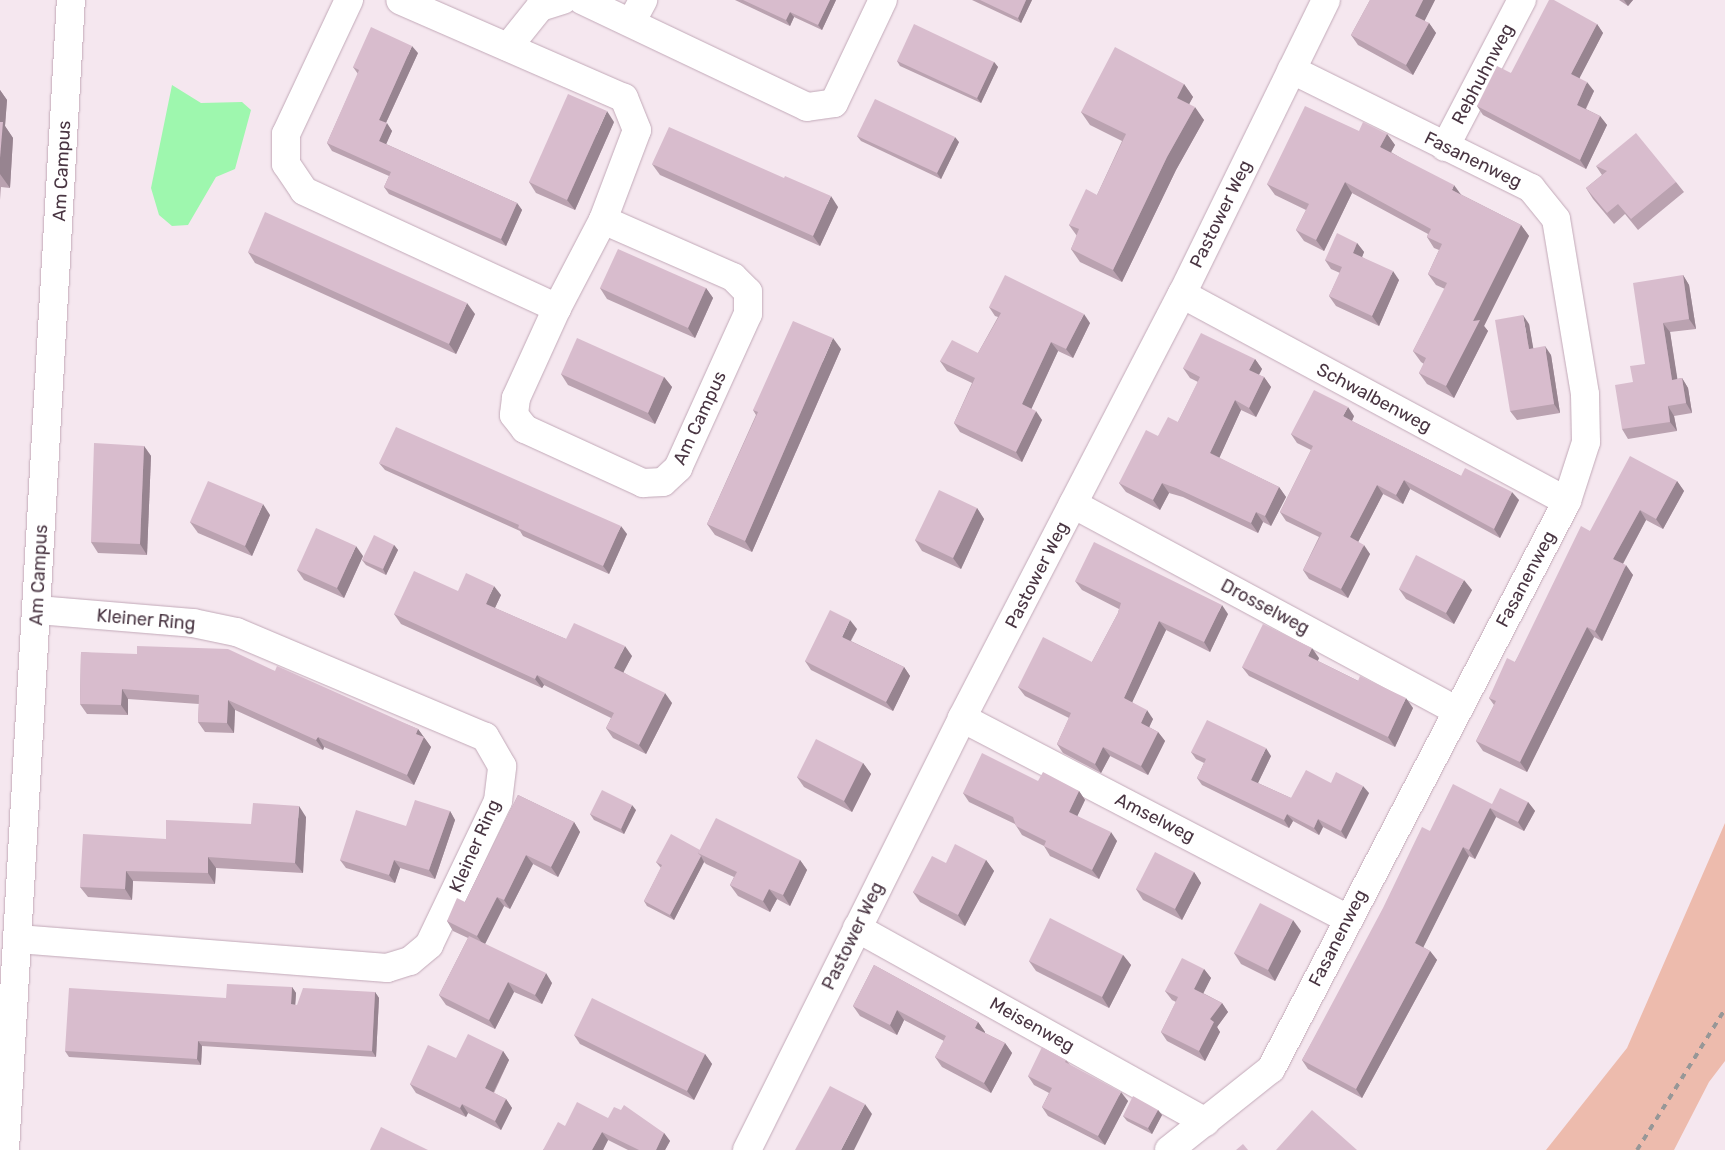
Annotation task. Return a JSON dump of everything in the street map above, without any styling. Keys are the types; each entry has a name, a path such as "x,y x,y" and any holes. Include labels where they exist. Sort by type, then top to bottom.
{"street":[{"name":"Am Campus","path":"5,1150 71,0"},
{"path":"350,0 286,134 286,164 304,191 558,308"},
{"name":"Am Campus","path":"400,0 624,98 637,130 604,220 558,308 516,398 514,415 525,430 643,483 663,482 678,468 744,323 748,314 748,292 733,277 604,220"},
{"path":"508,47 540,7 563,0"},
{"path":"582,0 637,11 807,107 834,103 883,0"},
{"name":"Pastower Weg","path":"747,1150 962,718 1182,294 1326,0"},
{"name":"Rebhuhnweg","path":"1445,147 1522,0"},
{"name":"Fasanenweg","path":"1169,1150 1271,1069 1456,710 1567,501 1586,442 1585,394 1556,219 1531,188 1292,70"},
{"name":"Schwalbenweg","path":"1182,294 1567,501"},
{"name":"Drosselweg","path":"1073,504 1456,710"},
{"name":"Kleiner Ring","path":"18,939 387,968 410,961 429,946 498,801 502,766 484,737 236,632 193,623 37,610"},
{"name":"Amselweg","path":"962,718 1348,919"},
{"name":"Meisenweg","path":"857,928 1206,1122"}],"shaded area":[{"path":"172,85 201,103 242,102 251,110 235,169 216,177 188,225 172,226 159,215 151,188"},
{"path":"1725,823 1725,1061 1709,1082 1674,1150 1546,1150 1627,1048"}],"building":[{"path":"743,0 830,0 818,25 790,12 786,20"},
{"path":"980,0 1026,0 1018,18"},
{"path":"1370,0 1423,0 1415,16 1429,23 1406,65 1351,35"},
{"path":"1549,0 1554,0 1597,24 1571,74 1587,82 1577,105 1600,116 1580,160 1477,106 1497,66 1511,73"},
{"path":"914,24 994,62 977,98 897,61"},
{"path":"371,27 412,46 379,120 387,123 379,141 517,203 501,239 384,187 391,172 327,143 359,70 353,67"},
{"path":"1115,47 1184,84 1177,98 1195,107 1167,157 1113,270 1071,249 1079,229 1069,225 1086,189 1097,195 1126,134 1081,112"},
{"path":"568,94 607,111 567,200 529,182"},
{"path":"875,99 955,137 937,173 857,136"},
{"path":"1305,106 1359,131 1363,122 1387,134 1380,147 1454,185 1452,190 1521,225 1473,321 1480,320 1446,386 1419,373 1426,358 1413,351 1447,283 1428,274 1442,244 1427,237 1431,229 1345,182 1316,240 1296,230 1309,204 1267,184"},
{"path":"0,122 3,122 0,158"},
{"path":"669,127 784,178 785,176 831,196 813,236 652,164"},
{"path":"1636,133 1676,182 1631,219 1618,204 1607,213 1586,188 1607,171 1596,166"},
{"path":"265,212 467,303 449,344 248,252"},
{"path":"1337,233 1357,243 1353,253 1393,271 1372,316 1329,296 1342,267 1325,260"},
{"path":"618,249 706,288 688,328 600,288"},
{"path":"1005,275 1084,314 1066,349 1051,342 1022,404 1036,411 1016,452 954,423 975,378 940,361 952,340 978,353 1001,313 989,307"},
{"path":"1683,275 1689,319 1663,323 1672,380 1682,378 1686,403 1668,406 1670,422 1622,429 1615,385 1633,382 1630,366 1645,364 1633,283"},
{"path":"1523,315 1529,349 1545,346 1554,404 1510,411 1495,320"},
{"path":"793,321 833,338 745,541 707,524 758,412 753,410"},
{"path":"1201,333 1255,359 1249,370 1264,377 1249,408 1235,400 1210,453 1279,487 1265,516 1256,512 1251,523 1162,483 1153,500 1119,483 1146,430 1158,436 1168,417 1178,422 1200,377 1183,368"},
{"path":"577,338 664,377 648,413 561,374"},
{"path":"1314,390 1348,407 1343,416 1356,423 1461,476 1465,468 1512,492 1494,529 1404,480 1396,495 1377,485 1350,537 1364,545 1341,589 1303,570 1322,533 1280,512 1313,446 1291,434"},
{"path":"396,427 621,526 603,566 518,528 519,525 379,463"},
{"path":"94,443 144,446 140,544 91,542"},
{"path":"1630,456 1677,481 1656,519 1640,510 1613,559 1626,565 1595,631 1587,627 1520,762 1476,741 1496,701 1489,698 1507,658 1515,662 1581,526 1590,531"},
{"path":"208,481 263,504 245,546 190,522"},
{"path":"939,490 977,508 953,558 915,540"},
{"path":"316,528 356,546 337,588 297,570"},
{"path":"374,535 394,545 383,569 362,560"},
{"path":"1094,542 1222,605 1204,642 1159,621 1124,698 1147,710 1141,723 1158,732 1141,766 1103,747 1095,764 1057,744 1071,713 1018,687 1043,637 1092,662 1118,613 1121,603 1075,581"},
{"path":"1416,555 1464,580 1446,613 1399,589"},
{"path":"414,571 458,591 466,573 494,586 486,604 566,639 574,623 625,646 614,668 665,693 639,745 606,728 614,713 537,675 535,679 394,614"},
{"path":"830,610 850,620 842,637 904,667 886,702 805,661"},
{"path":"1263,624 1312,648 1308,656 1358,681 1360,676 1406,698 1388,737 1242,667"},
{"path":"137,646 228,649 275,671 277,666 418,729 416,734 424,737 407,775 318,737 316,740 228,700 227,723 198,722 199,695 122,689 121,705 80,704 81,652 137,654"},
{"path":"1207,720 1266,748 1251,780 1291,798 1306,770 1331,783 1336,772 1363,786 1341,831 1318,819 1314,828 1287,814 1284,820 1197,778 1206,759 1191,752"},
{"path":"816,739 863,763 844,801 797,777"},
{"path":"982,753 1038,781 1043,772 1079,791 1069,812 1111,832 1092,870 1044,846 1046,841 1016,826 1013,817 963,793"},
{"path":"1453,784 1492,804 1500,788 1528,802 1518,822 1490,808 1469,850 1463,847 1415,943 1430,951 1356,1089 1302,1060 1383,908 1422,827 1430,831"},
{"path":"602,790 632,805 621,829 590,814"},
{"path":"518,795 574,822 551,867 526,855 504,900 497,897 477,936 447,921 457,898 465,902"},
{"path":"415,800 450,811 429,870 394,860 389,875 340,860 356,810 406,826"},
{"path":"253,803 299,806 295,863 208,857 208,873 126,871 125,889 80,887 83,834 166,839 166,820 251,824"},
{"path":"716,818 800,860 783,895 769,889 763,901 730,885 737,872 698,853"},
{"path":"671,834 700,850 698,853 701,856 670,915 644,901 662,865 656,862"},
{"path":"955,844 986,860 958,915 913,892 932,856 946,863"},
{"path":"1155,852 1194,872 1175,909 1136,889"},
{"path":"1260,903 1293,920 1268,970 1234,953"},
{"path":"1050,918 1123,955 1102,997 1029,961"},
{"path":"469,936 546,973 535,995 508,982 489,1020 439,995"},
{"path":"1182,958 1204,969 1194,989 1222,1003 1210,1019 1214,1022 1199,1051 1161,1032 1178,997 1165,991"},
{"path":"874,965 978,1022 975,1028 1005,1043 984,1083 935,1057 946,1036 897,1010 890,1025 853,1006"},
{"path":"227,984 292,987 291,1004 297,1005 303,988 375,992 372,1051 198,1041 197,1059 65,1051 69,988 226,998"},
{"path":"592,998 705,1054 687,1091 574,1035"},
{"path":"468,1034 503,1051 485,1088 506,1099 495,1121 462,1104 460,1108 410,1084 428,1045 456,1058"},
{"path":"1042,1047 1066,1060 1065,1062 1121,1092 1098,1136 1042,1107 1052,1088 1028,1076"},
{"path":"830,1086 865,1104 841,1150 795,1150"},
{"path":"1133,1096 1158,1110 1148,1128 1123,1116"},
{"path":"577,1102 608,1118 614,1107 621,1110 624,1105 664,1133 656,1150 639,1150 602,1132 592,1150 543,1150 558,1122 565,1126"},
{"path":"1312,1110 1357,1150 1276,1150"},
{"path":"381,1127 428,1150 370,1150"},
{"path":"1243,1144 1248,1150 1236,1150"}],"railway":[{"path":"1637,1150 1725,1009"}]}
